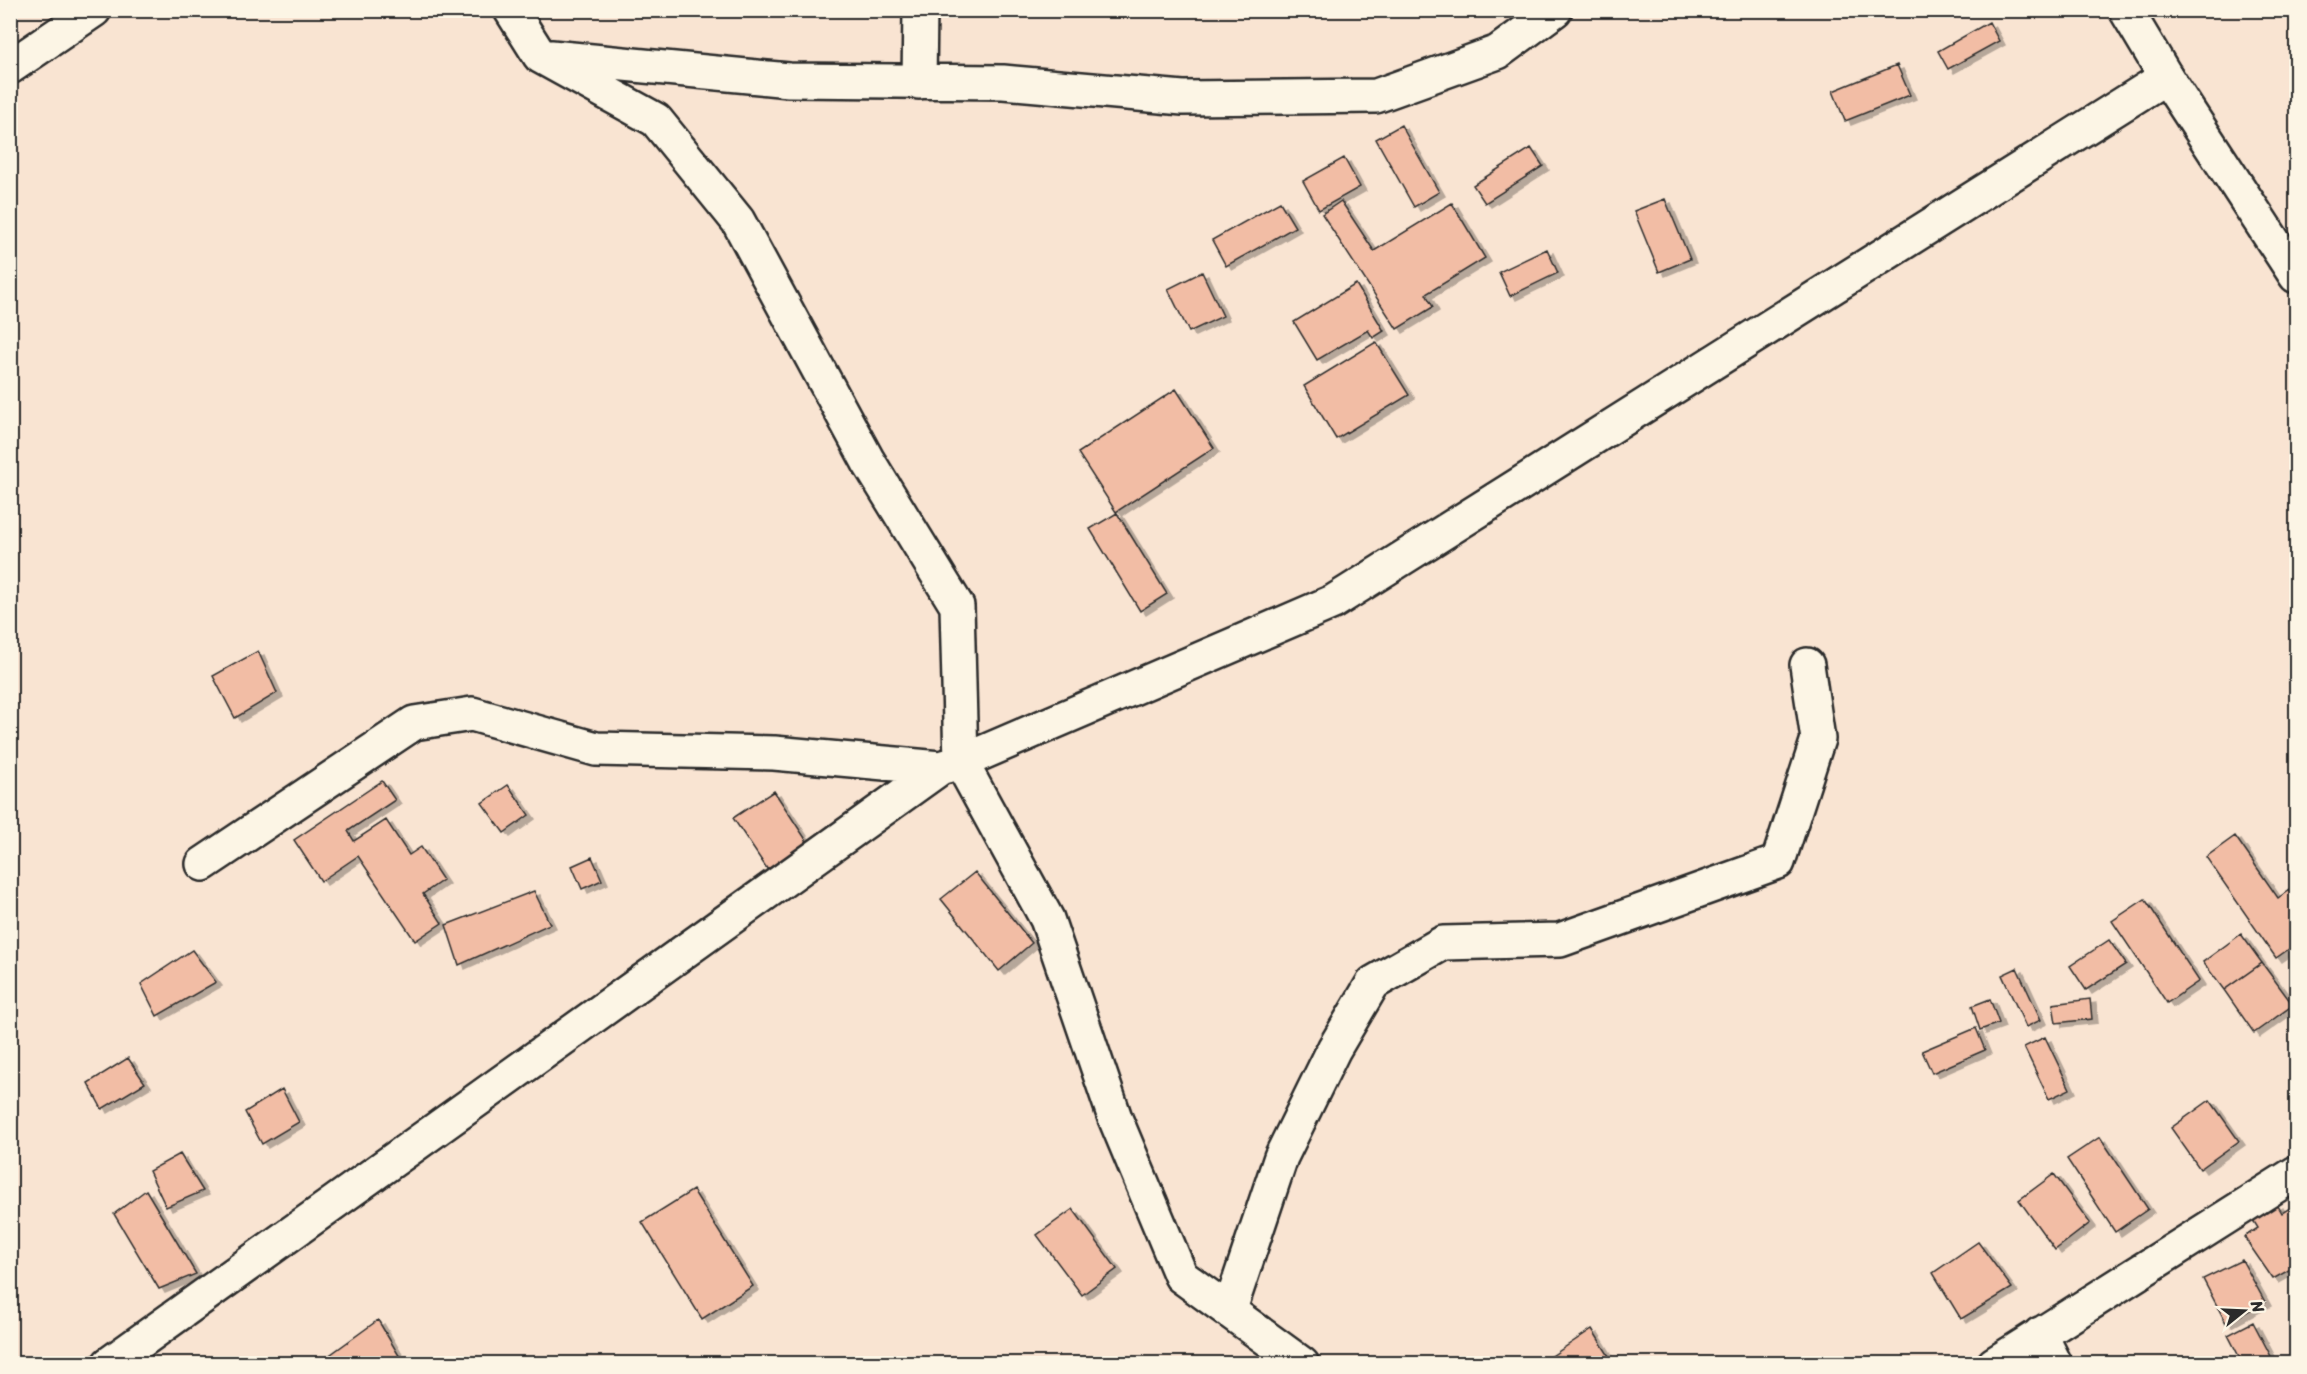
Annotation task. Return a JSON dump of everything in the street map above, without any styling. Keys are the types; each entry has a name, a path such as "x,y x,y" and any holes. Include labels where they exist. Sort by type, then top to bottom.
{"street":[{"path":"10,67 94,10"},
{"path":"511,10 540,56 656,120 738,221 868,461 957,606 951,765 1047,919 1115,1118 1181,1276 1230,1309 1302,1364"},
{"path":"920,10 920,82"},
{"path":"540,56 789,80 1003,82 1183,98 1376,96 1498,52 1555,10"},
{"path":"2126,10 2166,77 2296,276"},
{"path":"109,1364 951,765 1333,602 2166,77"},
{"path":"1230,1309 1281,1156 1334,1049 1373,983 1443,943 1560,940 1778,862 1818,739 1807,665"},
{"path":"203,864 414,723 472,714 596,749 774,753 951,765"},
{"path":"1994,1364 2296,1173"},
{"path":"2040,1334 2055,1364"}],"building":[{"path":"1989,22 1999,41 1948,69 1938,51"},
{"path":"1897,65 1910,95 1845,121 1833,91"},
{"path":"1401,125 1439,192 1414,207 1376,139"},
{"path":"1531,148 1543,166 1485,203 1473,185"},
{"path":"1344,158 1360,187 1319,210 1303,181"},
{"path":"1665,199 1690,259 1659,272 1634,211"},
{"path":"1341,201 1374,251 1452,203 1485,258 1426,294 1433,307 1397,329 1322,214"},
{"path":"1280,202 1295,227 1226,266 1212,240"},
{"path":"1547,249 1558,273 1510,296 1499,272"},
{"path":"1202,272 1223,316 1189,332 1168,289"},
{"path":"1356,284 1384,331 1373,338 1368,330 1317,360 1294,322"},
{"path":"1376,342 1409,395 1336,439 1304,386"},
{"path":"1176,389 1214,448 1116,512 1078,453"},
{"path":"1117,513 1167,594 1140,611 1090,529"},
{"path":"258,651 277,693 235,718 213,676"},
{"path":"382,781 395,800 348,831 354,841 386,820 409,855 421,847 443,880 423,894 442,923 415,941 358,856 321,881 294,840"},
{"path":"508,785 529,815 504,833 482,803"},
{"path":"774,791 822,864 782,891 733,818"},
{"path":"2235,836 2278,898 2289,890 2296,900 2296,944 2276,958 2206,857"},
{"path":"592,857 602,880 582,889 572,866"},
{"path":"975,872 1032,943 999,971 941,899"},
{"path":"534,891 550,924 459,965 446,925"},
{"path":"2145,899 2199,981 2167,1003 2112,921"},
{"path":"2241,934 2262,963 2224,990 2203,962"},
{"path":"2109,940 2126,964 2086,990 2070,966"},
{"path":"192,950 216,982 157,1016 141,984"},
{"path":"2262,963 2293,1005 2254,1033 2224,990"},
{"path":"2017,968 2041,1020 2026,1027 2002,975"},
{"path":"1990,999 1999,1023 1980,1030 1972,1006"},
{"path":"2090,999 2092,1019 2056,1023 2053,1004"},
{"path":"1976,1028 1985,1050 1932,1073 1922,1051"},
{"path":"2045,1037 2070,1089 2049,1099 2024,1047"},
{"path":"128,1058 145,1083 102,1109 88,1083"},
{"path":"282,1089 299,1122 262,1144 245,1112"},
{"path":"2210,1100 2239,1141 2200,1169 2171,1128"},
{"path":"2100,1137 2148,1209 2115,1232 2067,1159"},
{"path":"180,1154 203,1191 166,1207 149,1171"},
{"path":"2054,1174 2090,1223 2055,1250 2019,1200"},
{"path":"146,1190 196,1274 159,1289 114,1214"},
{"path":"693,1190 753,1286 702,1319 642,1222"},
{"path":"2277,1204 2282,1213 2293,1206 2296,1212 2296,1266 2273,1279 2244,1237 2258,1228 2253,1220"},
{"path":"1073,1209 1117,1269 1082,1295 1037,1235"},
{"path":"1978,1242 2012,1288 1961,1319 1933,1273"},
{"path":"2242,1260 2265,1302 2226,1323 2203,1279"},
{"path":"378,1320 404,1364 331,1364 327,1357"},
{"path":"2253,1322 2275,1364 2243,1364 2228,1335"},
{"path":"1592,1329 1614,1364 1540,1364"}]}
